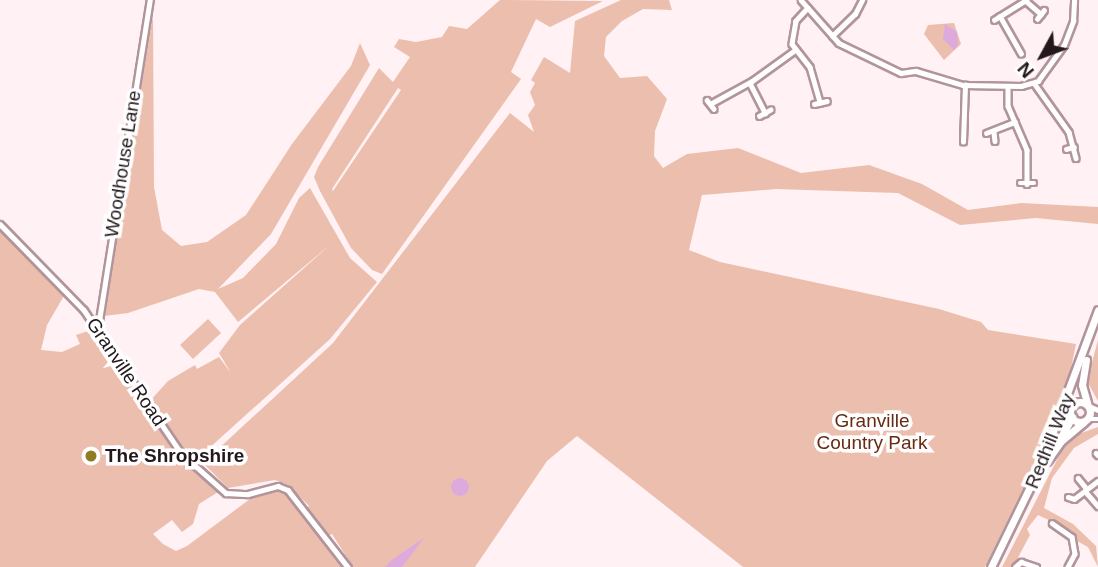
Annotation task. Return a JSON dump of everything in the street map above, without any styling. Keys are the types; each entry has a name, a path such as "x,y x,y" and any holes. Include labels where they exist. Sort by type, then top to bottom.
{"main road":[{"name":"Redhill Way","path":"994,567 1040,466 1098,310"},
{"name":"Redhill Way","path":"994,567 1050,456 1086,421 1088,405 1082,378 1098,323"},
{"path":"1040,466 1072,417 1077,372"},
{"path":"1071,408 1079,401 1088,405"},
{"path":"1072,417 1086,421"}],"street":[{"name":"Woodhouse Lane","path":"98,329 150,0"},
{"path":"802,0 832,36 851,51 901,73 916,71 965,86 1034,83 1070,32 1074,0"},
{"path":"832,36 855,14 862,0"},
{"path":"994,20 1026,0 1041,15"},
{"path":"808,8 791,35 795,50 810,66 820,103"},
{"path":"1000,16 1013,44 1021,53"},
{"path":"710,104 750,83 795,50"},
{"path":"750,83 767,112 759,116"},
{"path":"1034,83 1074,148 1076,158"},
{"path":"963,142 965,86"},
{"path":"1008,86 1008,106 1027,150 1027,184"},
{"path":"814,104 827,102"},
{"path":"986,133 1015,122"},
{"path":"994,132 995,141"},
{"path":"963,134 971,134"},
{"path":"1066,149 1074,148"},
{"path":"1020,183 1034,183"},
{"name":"Granville Road","path":"0,224 98,329 182,454 226,493 248,494 278,486 288,490 348,567"},
{"path":"1088,405 1098,410"},
{"path":"1086,421 1098,419"},
{"path":"1078,478 1098,506"},
{"path":"1068,497 1074,499 1098,481"},
{"path":"1052,523 1058,528 1068,530 1074,545 1068,567"},
{"path":"1015,567 1021,562 1037,567"}],"green space":[{"path":"500,0 603,1 550,27 536,19 511,72 521,79 382,274 372,270 351,248 314,177 379,68 393,82 410,57 394,47 399,39 416,42 442,37 449,26 467,29","holes":["398,88 401,90 333,191"]},
{"name":"Granville Country Park","path":"621,0 669,0 672,10 643,9 622,21 606,37 604,56 620,78 647,76 667,99 655,131 654,156 663,168 687,154 738,148 801,173 869,165 922,184 968,210 1021,203 1098,207 1098,224 1036,218 960,225 898,193 776,189 702,195 689,250 720,262 939,309 981,322 988,330 1076,344 1070,373 1030,474 985,567 743,567 577,436 547,461 475,567 353,567 332,534 326,537 343,567 0,567 0,229 65,294 47,325 41,350 62,352 80,344 76,335 94,329 174,448 218,492 199,504 193,524 182,532 172,520 153,534 163,544 176,551 187,546 258,493 275,489 285,493 301,513 309,506 288,485 275,480 228,488 203,463 333,343 510,113 534,132 528,115 535,105 530,92 535,83 531,80 544,57 570,73 575,21"},
{"path":"153,15 154,187 162,230 181,246 207,242 246,215 292,144 351,66 360,43 370,65 271,234 218,289 243,278 276,244 299,198 310,188 350,258 377,282 330,339 196,460 183,451 149,402 168,381 195,365 197,369 219,357 231,373 219,353 240,325 331,244 238,322 215,292 199,289 128,313 104,316"},
{"path":"954,23 961,44 944,60 924,34 928,25"},
{"path":"208,319 221,333 193,359 180,345"},
{"path":"1098,340 1098,401 1087,381"},
{"path":"1098,427 1098,434 1074,448 1052,478 1044,508 1073,524 1096,546 1098,567 1088,547 1077,541 1072,531 1038,515 1027,529 1030,535 1013,567 1002,567 1062,450 1079,434"}],"shaded area":[{"path":"945,24 957,32 958,45 954,50 943,39"},
{"path":"456,478 464,478 469,487 467,494 456,496 451,491 451,483"},
{"path":"424,538 402,567 385,567 393,559"}],"place":[{"name":"The Shropshire","path":"91,456"}]}
